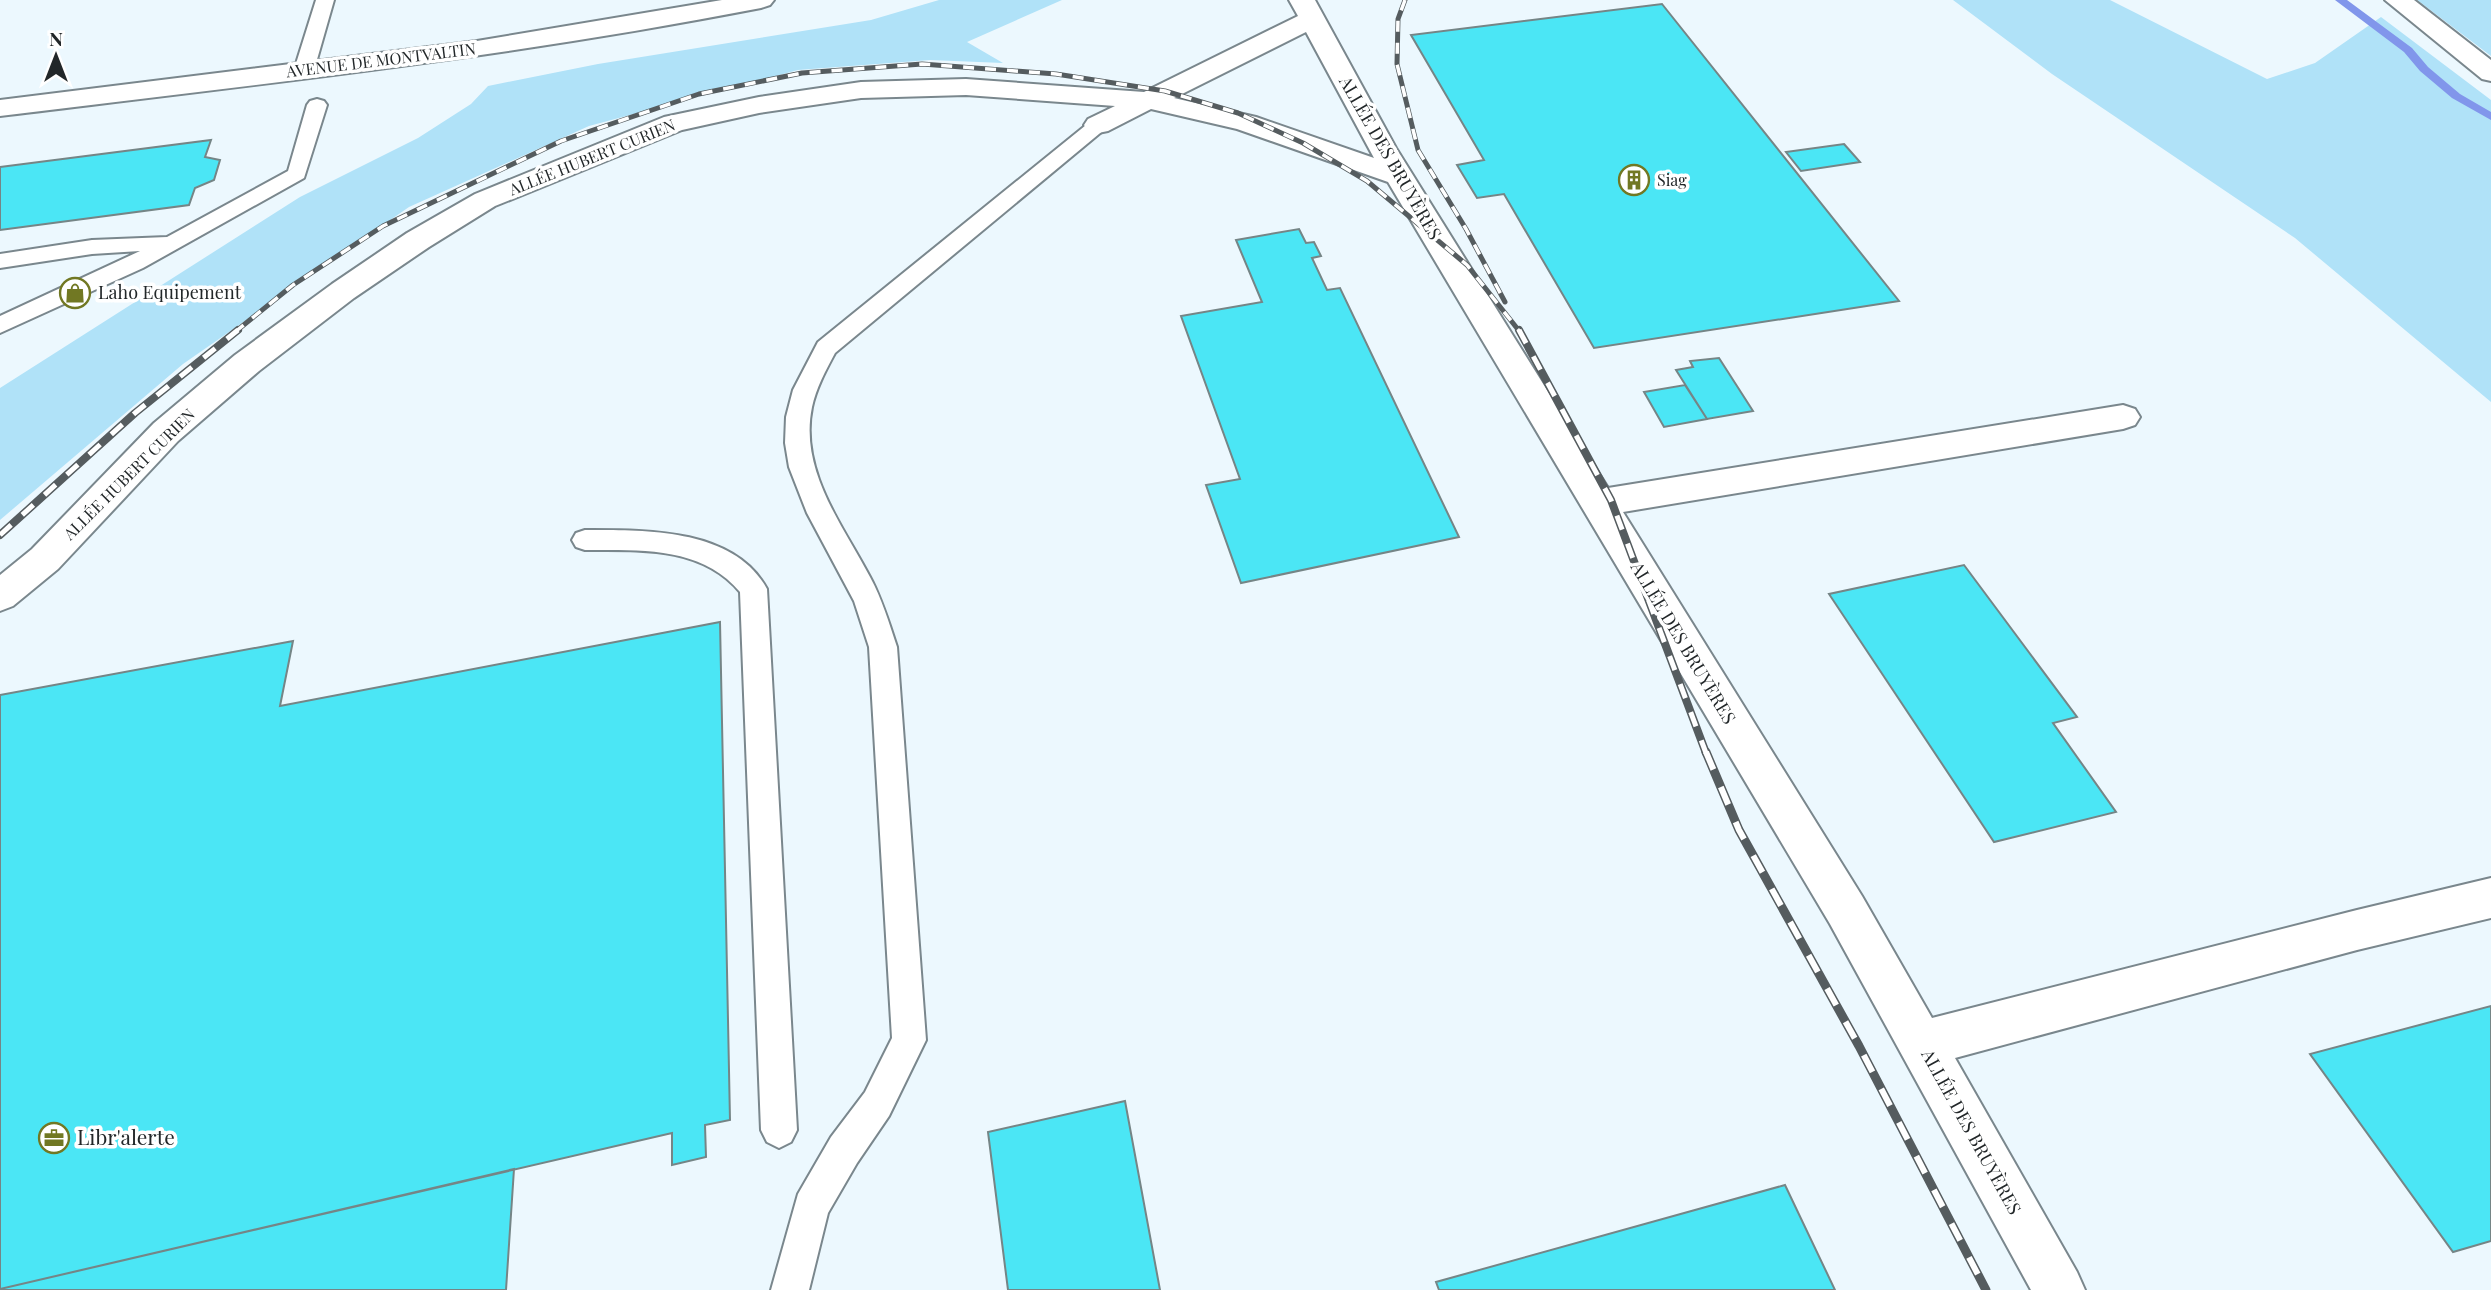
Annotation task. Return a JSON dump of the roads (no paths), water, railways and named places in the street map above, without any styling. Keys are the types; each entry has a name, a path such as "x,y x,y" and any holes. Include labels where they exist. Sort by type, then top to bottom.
{"street":[{"name":"AVENUE DE MONTVALTIN","path":"0,108 443,52 675,18 761,0"},
{"path":"2398,0 2491,73"},
{"path":"1098,125 1307,10"},
{"name":"ALLÉE DES BRUYÈRES","path":"1307,10 1399,176 1846,910 2059,1290"},
{"name":"ALLÉE HUBERT CURIEN","path":"0,596 45,559 166,432 247,363 386,262 497,195 674,123 759,105 861,90 965,87 1147,100 1246,123 1399,176"},
{"path":"1598,503 2123,416"},
{"path":"1922,1044 2357,930 2491,898"}],"lane":[{"path":"304,70 325,0"},
{"path":"0,325 135,263 297,174 317,105"},
{"path":"790,1290 811,1206 877,1104 909,1040 883,647 867,600 823,521 800,462 797,416 810,379 826,348 1098,125"},
{"path":"0,261 92,247 172,243"},
{"path":"585,540 648,540 702,553 731,565 753,589 779,1130"}],"waterway":[{"path":"2340,0 2408,50 2424,69 2456,96 2491,117"}],"railway":[{"path":"1405,0 1398,19 1397,64 1418,150 1466,229 1505,302"},
{"path":"235,332 293,285 383,226 561,141 699,94 802,73 922,64 1056,74 1165,91 1238,113 1303,143 1367,181 1467,265 1520,332"},
{"path":"0,535 135,413 238,330"},
{"path":"1519,330 1611,500 1706,753"},
{"path":"1706,752 1739,830 1859,1046 1986,1290"}],"place":[{"name":"Siag","path":"1634,180"},
{"name":"Laho Equipement","path":"75,293"},
{"name":"Libr'alerte","path":"54,1138"}]}
